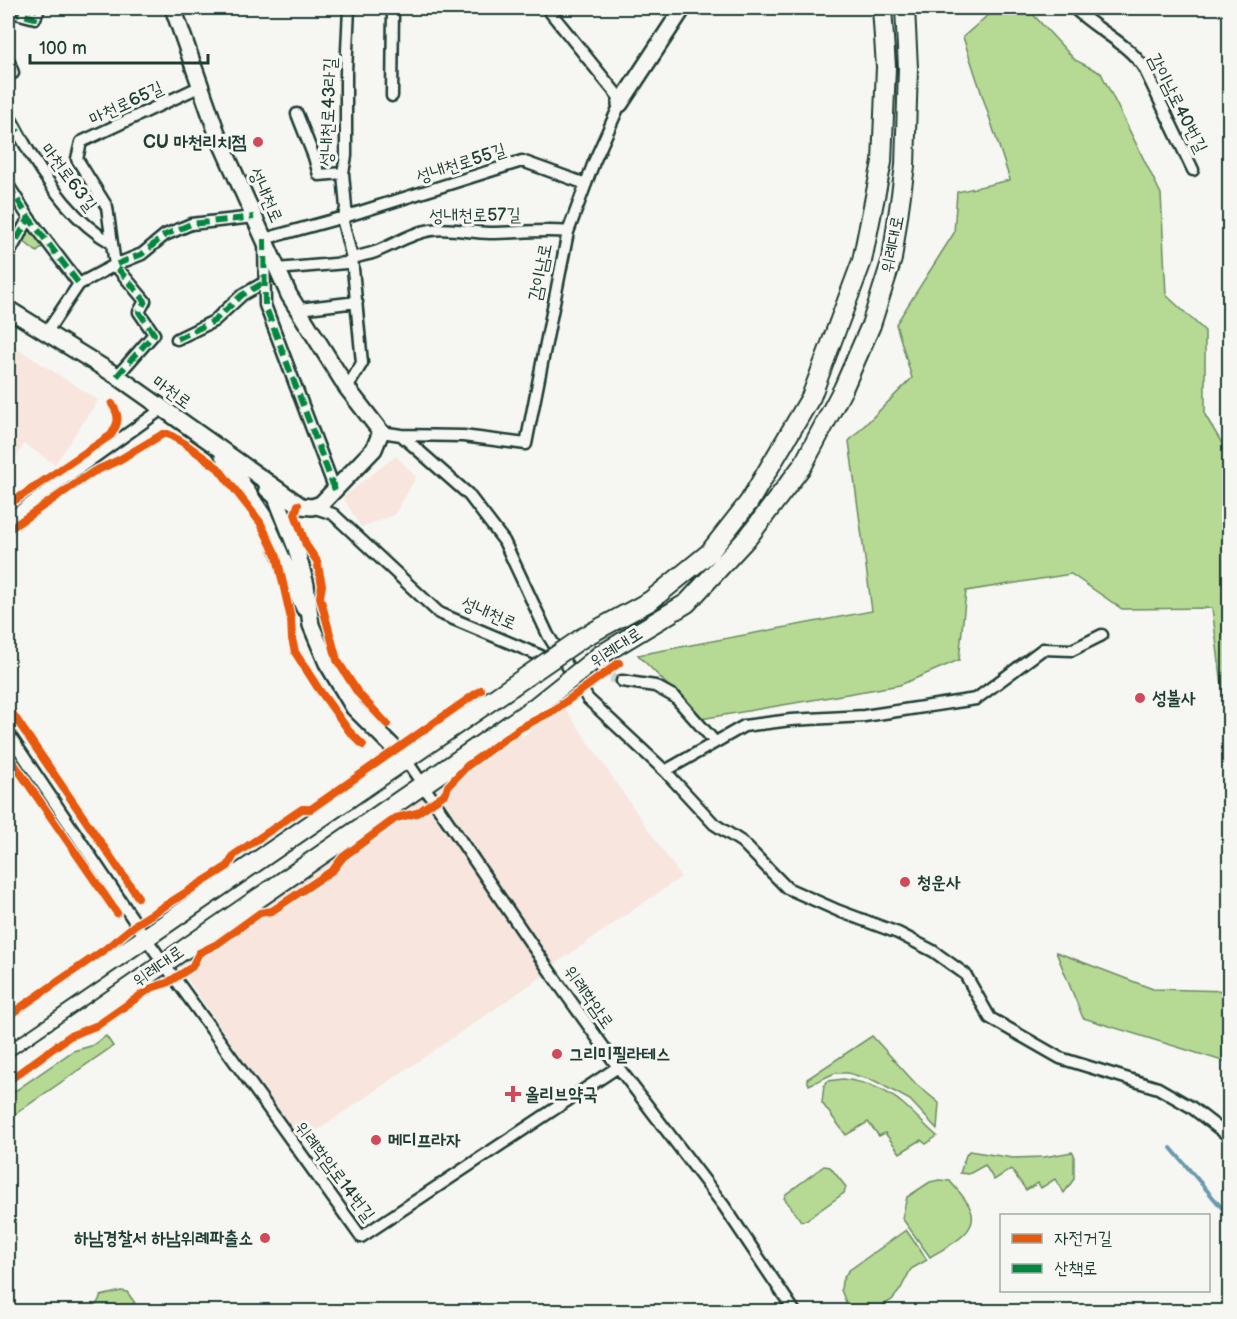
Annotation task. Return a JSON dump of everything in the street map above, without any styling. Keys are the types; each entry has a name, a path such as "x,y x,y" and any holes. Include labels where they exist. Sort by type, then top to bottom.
{"main road":[{"name":"성내천로","path":"173,8 218,136 289,295 347,388 381,432"},
{"name":"감이남로","path":"620,104 683,8"},
{"name":"위례대로","path":"8,1032 582,638 650,601 709,553 748,502 812,398 862,261 882,162 886,67 882,8"},
{"name":"위례대로","path":"8,1071 424,786 534,708 599,656 687,603 741,544 803,465 843,389 871,325 891,259 905,166 908,68 904,8"},
{"name":"마천로","path":"8,309 117,376 298,505 312,507"},
{"path":"312,507 321,504 374,449 381,432"},
{"path":"219,450 264,517 327,663 354,708 406,760"},
{"path":"243,467 276,498 296,548 306,585 311,625"}],"street":[{"path":"8,11 35,18 38,11 35,8"},
{"name":"성내천로43라길","path":"344,217 343,173 346,156 349,8"},
{"path":"392,96 393,8"},
{"path":"548,8 618,96 620,104"},
{"name":"감이남로40번길","path":"1074,8 1088,21 1135,54 1193,170"},
{"path":"8,59 13,74"},
{"name":"마천로65길","path":"115,265 106,207 77,159 81,142 201,86"},
{"name":"감이남로","path":"400,435 463,436 526,444 568,232 620,104"},
{"path":"8,114 18,132"},
{"path":"297,114 314,157 317,173 322,175 343,173"},
{"name":"마천로63길","path":"8,141 18,132 37,168 87,227 112,243"},
{"name":"성내천로55길","path":"264,239 344,217 522,161 586,184"},
{"path":"8,185 29,218 78,284"},
{"path":"46,333 78,284 142,254 165,235 191,224 254,217"},
{"path":"344,217 343,222 352,258 362,363 347,388"},
{"path":"8,255 29,218"},
{"name":"성내천로57길","path":"277,269 346,263 352,258 373,253 412,235 431,230 453,229 488,233 550,230 568,232"},
{"path":"264,239 265,305 335,490"},
{"path":"115,265 146,301 139,312 154,334 117,376"},
{"path":"177,339 214,321 242,295 265,282"},
{"path":"299,309 357,302"},
{"path":"8,519 162,409"},
{"path":"381,432 400,435"},
{"name":"성내천로","path":"400,435 468,494 504,541 548,635 588,699 666,771 714,824 742,842 787,888 838,911 898,933 933,951 965,975 990,1018 1060,1058 1158,1088 1191,1107 1230,1137"},
{"name":"성내천로","path":"312,507 333,514 439,613 541,656"},
{"path":"666,771 744,726 791,720 864,716 976,699 1043,649 1072,650 1102,635"},
{"path":"622,681 655,686 675,697 716,742"},
{"name":"위례학암로14번길","path":"8,733 145,937 361,1236 618,1067"},
{"name":"위례학암로","path":"406,760 553,976 618,1067 724,1206 795,1311"}],"shaded area":[{"path":"8,343 98,400 55,464 24,444 16,457 8,451"},
{"path":"396,456 416,477 394,515 361,527 343,497"},
{"path":"564,707 681,877 555,964 556,967 300,1142 175,961 348,851 380,826 434,790 468,775 467,771 519,734 524,736 533,727"}],"green space":[{"path":"996,8 1027,8 1075,60 1101,73 1161,194 1166,295 1205,331 1205,415 1229,455 1229,769 1227,768 1226,716 1212,608 1122,609 1071,574 966,591 959,660 900,685 701,719 638,655 872,611 849,441 912,378 896,324 954,233 957,192 1010,180 963,37"},
{"path":"30,227 45,244 37,252 22,240"},
{"path":"1056,952 1153,989 1229,991 1229,1063 1083,1018"},
{"path":"106,1036 113,1046 8,1119 8,1096 73,1051 91,1046"},
{"path":"872,1036 916,1084 939,1103 937,1129 910,1100 875,1081 848,1073 835,1073 809,1085 807,1079"},
{"path":"843,1079 868,1084 890,1094 937,1136 926,1144 921,1140 900,1153 885,1133 879,1136 868,1122 846,1135 822,1103 824,1085 828,1081"},
{"path":"969,1151 1013,1158 1044,1157 1072,1152 1074,1154 1074,1179 1064,1193 1055,1179 1041,1188 1038,1183 1026,1190 1011,1169 994,1180 985,1165 969,1174 960,1173"},
{"path":"824,1166 830,1167 846,1187 844,1193 806,1220 801,1221 784,1198 786,1194"},
{"path":"950,1181 966,1201 972,1217 967,1231 960,1238 930,1257 902,1218 907,1197 930,1182"},
{"path":"906,1230 927,1260 911,1269 892,1300 876,1309 858,1311 847,1305 841,1290 842,1281 848,1271"},
{"path":"121,1291 127,1292 135,1303 121,1311 93,1311 101,1296"}],"waterway":[{"path":"1171,1148 1222,1208 1230,1211"}],"tunnel":[{"path":"582,668 622,681"}],"marked path":[{"path":"8,11 35,18 38,11 35,8"},
{"path":"8,59 13,73"},
{"path":"8,114 18,132"},
{"path":"8,185 29,218 79,284"},
{"path":"117,376 154,334 139,312 145,301 115,265 142,254 165,235 191,224 254,217"},
{"path":"8,255 29,218"},
{"path":"264,239 265,305 335,490"},
{"path":"177,339 214,321 242,295 265,282"}],"cycle path":[{"path":"8,505 111,435 118,420 112,404"},
{"path":"8,530 93,472 119,460 163,434 168,434 184,443 218,468 260,522 277,557 291,619 295,652 349,731 363,745"},
{"path":"298,505 295,514 306,545 317,561 322,585 320,597 337,660 358,693 387,724"},
{"path":"8,1081 70,1036 98,1025 151,988 167,983 192,967 199,953 217,944 260,913 272,911 333,870 343,857 396,818 417,813 446,793 448,786 467,766 520,728 553,711 619,663"},
{"path":"8,1016 104,950 136,924 228,866 234,855 302,809 311,809 481,690"},
{"path":"8,707 138,897"},
{"path":"8,755 117,913"}],"place":[{"name":"CU 마천리치점","path":"258,142"},
{"name":"성불사","path":"1140,698"},
{"name":"청운사","path":"905,882"},
{"name":"그리미필라테스","path":"557,1054"},
{"name":"올리브약국","path":"513,1094"},
{"name":"메디프라자","path":"376,1140"},
{"name":"하남경찰서 하남위례파출소","path":"265,1238"}]}
